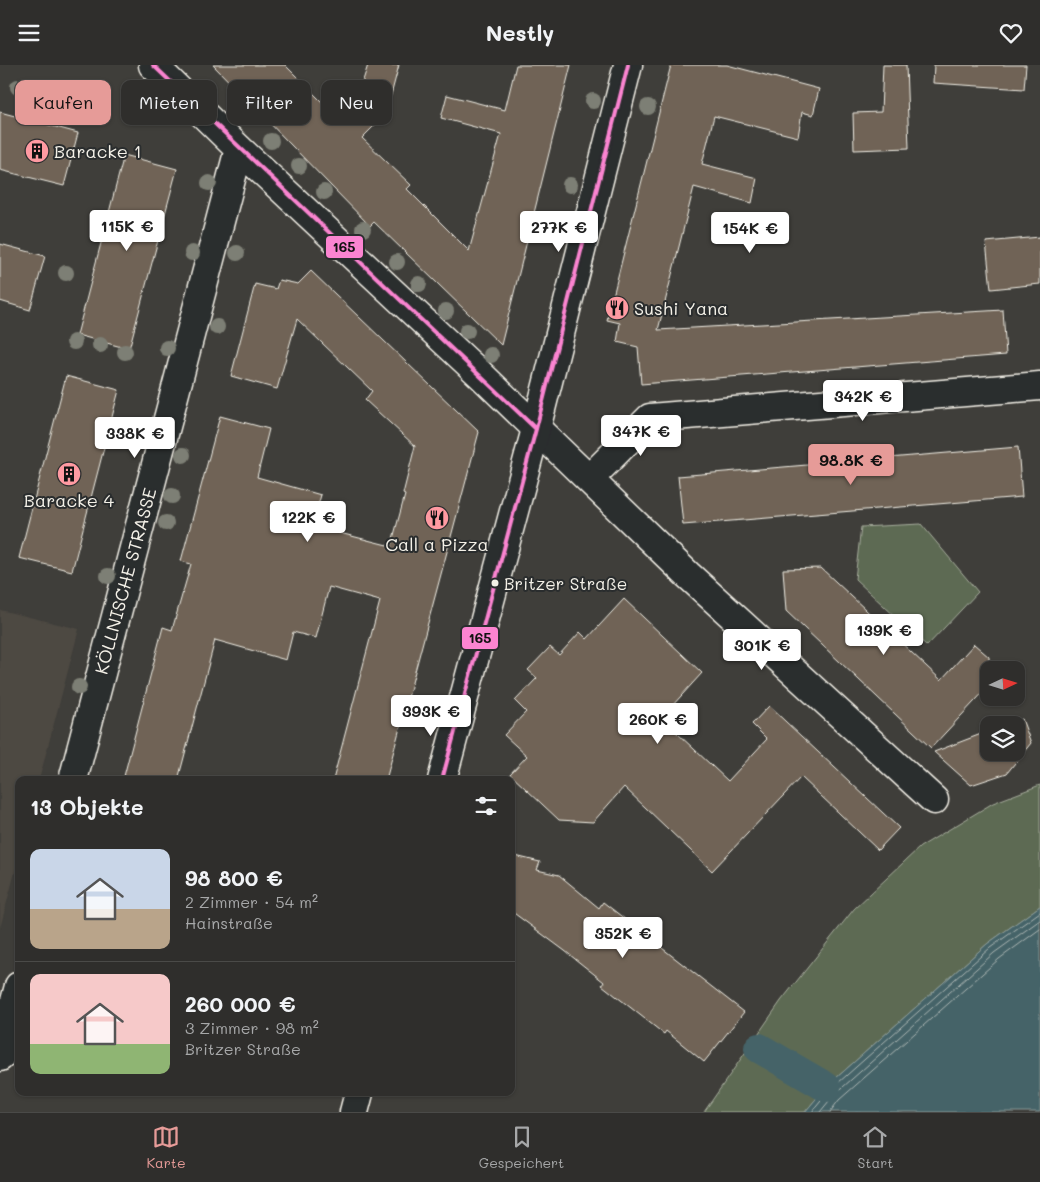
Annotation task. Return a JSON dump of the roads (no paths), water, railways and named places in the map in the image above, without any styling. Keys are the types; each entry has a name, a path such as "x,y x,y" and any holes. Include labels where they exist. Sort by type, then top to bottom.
{"street":[{"path":"153,65 238,149 474,369 688,575 934,800"},
{"path":"443,776 536,429 628,65"},
{"name":"KÖLLNISCHE STRASSE","path":"74,776 238,149"},
{"path":"589,479 650,418 1040,386"},
{"path":"0,1057 15,1001"},
{"path":"354,1112 358,1096"}],"water":[{"path":"1040,906 1040,1112 805,1112 826,1087 987,944"}],"waterway":[{"path":"759,1048 826,1087"}],"place":[{"name":"Baracke 1","path":"37,151"},
{"name":"Sushi Yana","path":"617,308"},
{"name":"Baracke 4","path":"69,474"},
{"name":"Call a Pizza","path":"437,518"},
{"name":"Britzer Straße","path":"495,583"}]}
